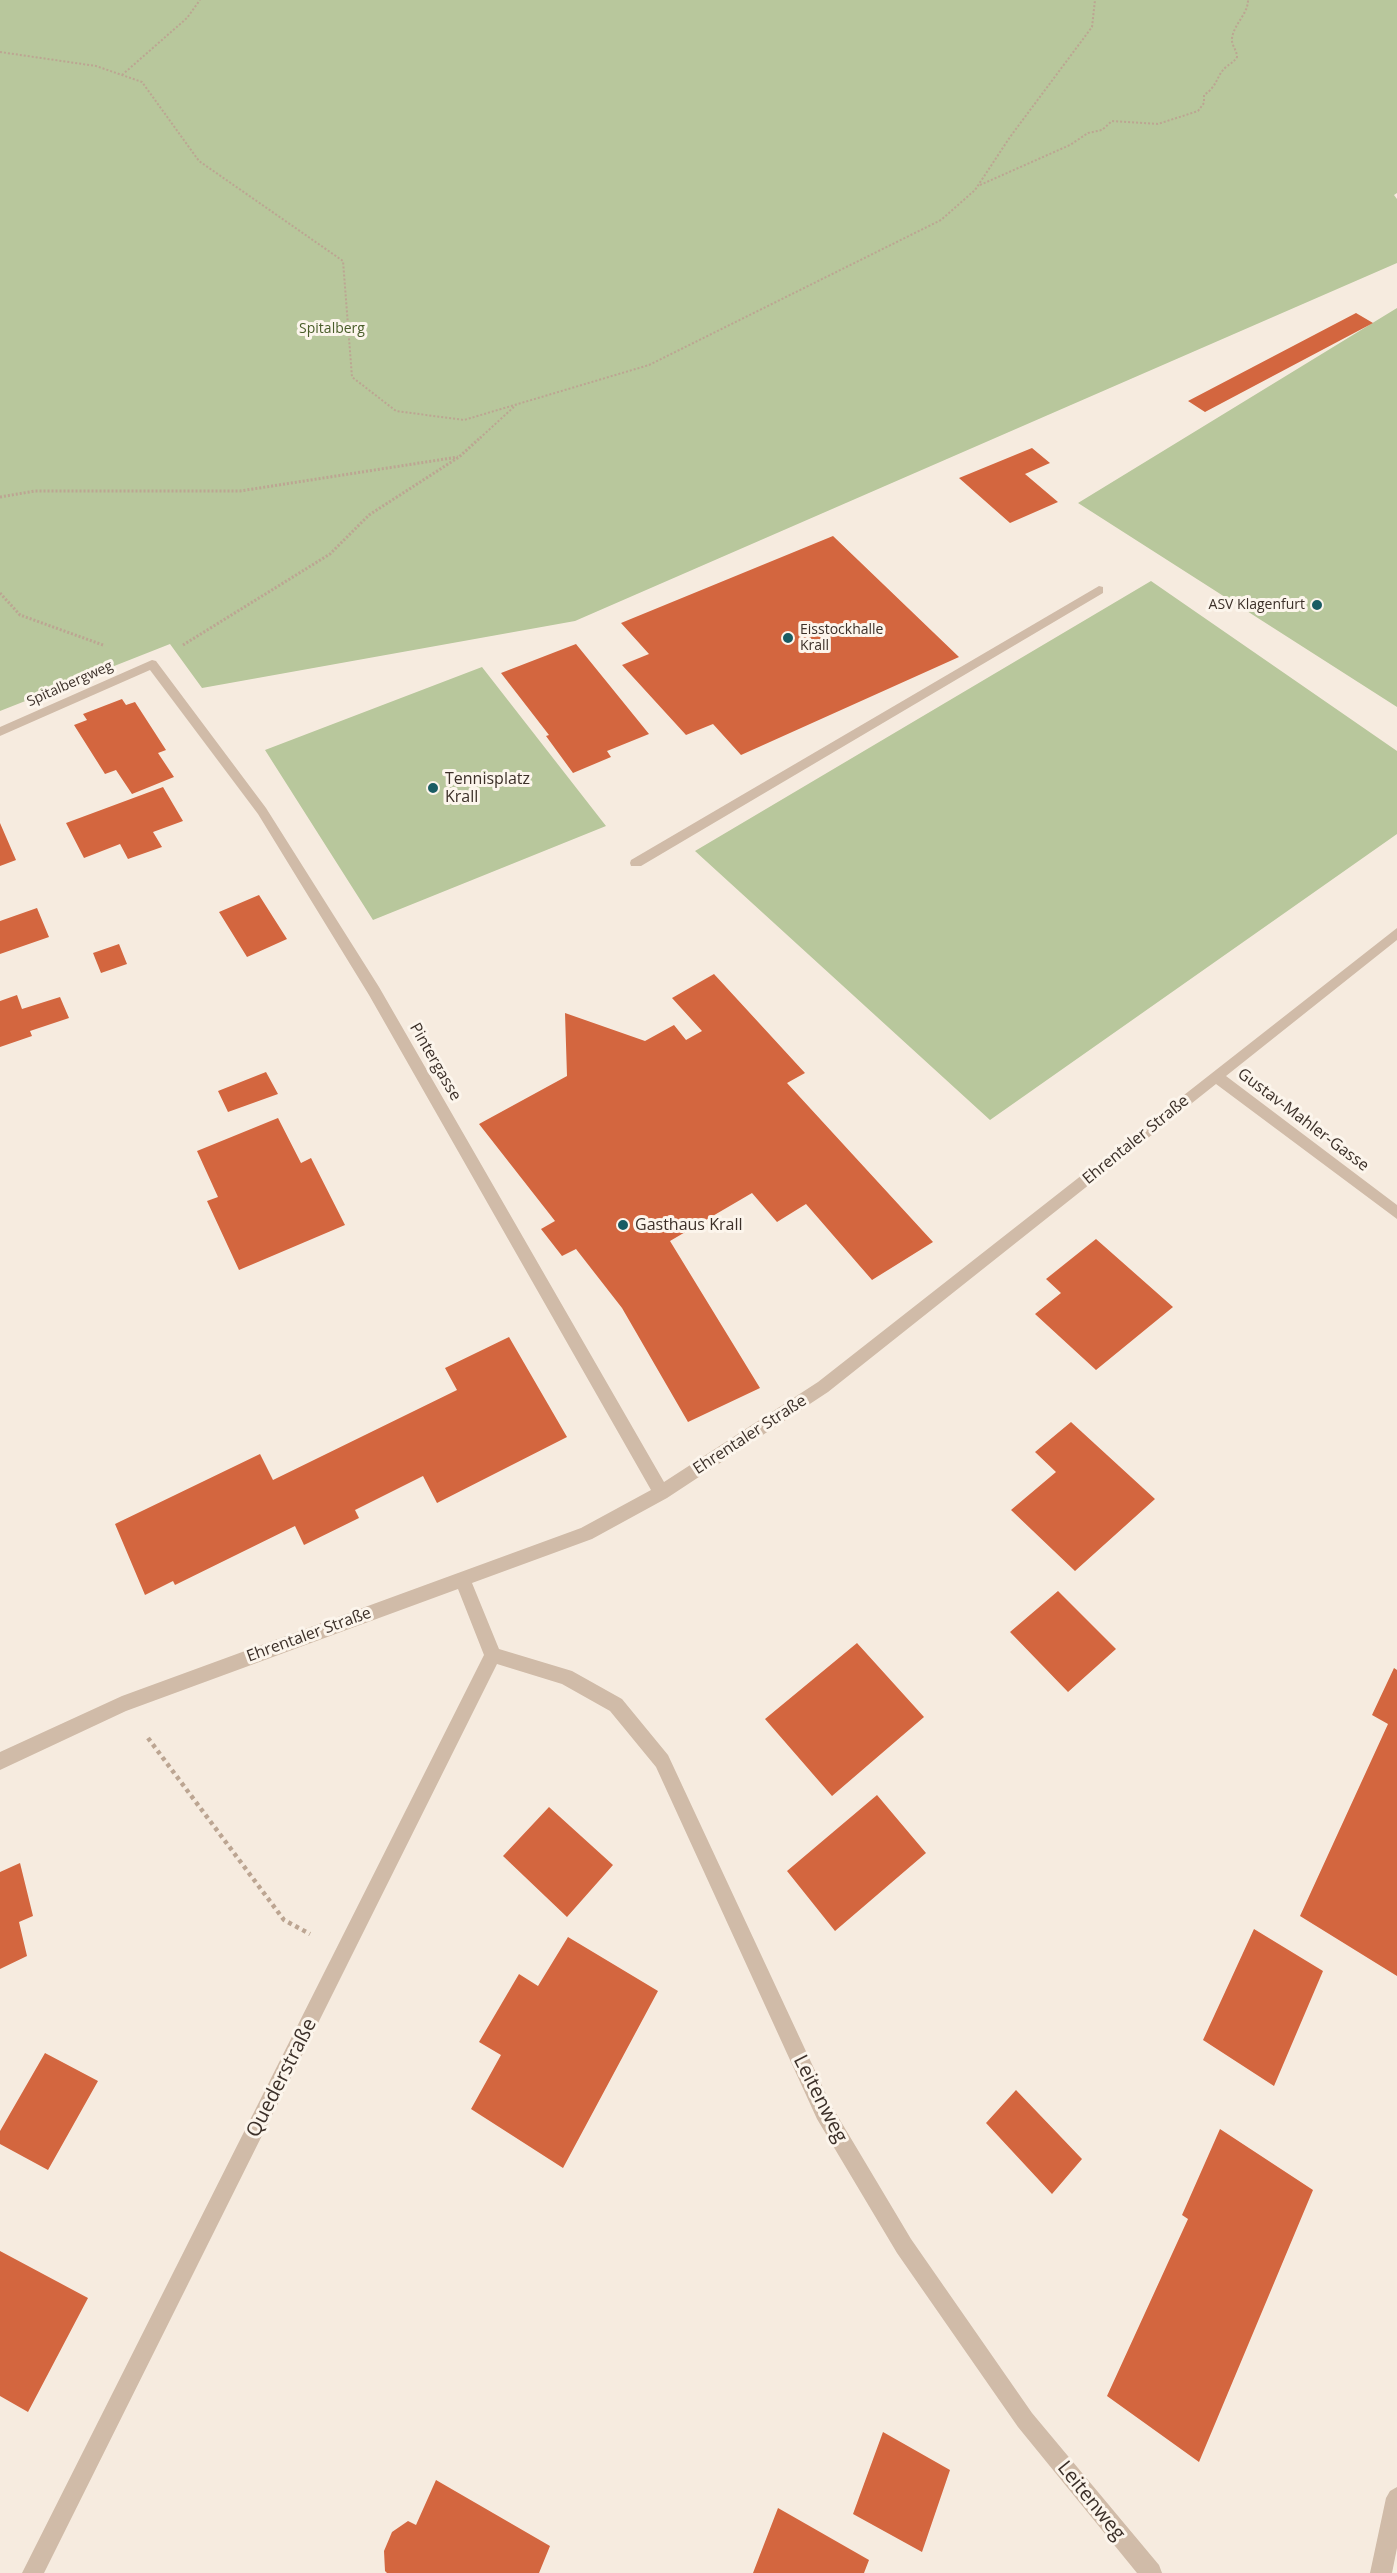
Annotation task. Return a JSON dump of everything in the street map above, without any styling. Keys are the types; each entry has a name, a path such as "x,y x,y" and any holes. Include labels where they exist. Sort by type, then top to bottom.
{"street":[{"path":"636,863 1099,590"},
{"name":"Spitalbergweg","path":"0,732 152,664"},
{"name":"Pintergasse","path":"152,664 262,811 374,991 662,1493"},
{"name":"Ehrentaler Straße","path":"0,1761 122,1704 586,1534 662,1493 824,1387 1397,933"},
{"name":"Gustav-Mahler-Gasse","path":"1216,1076 1397,1213"},
{"path":"462,1578 492,1655"},
{"name":"Quederstraße","path":"33,2573 492,1655"},
{"name":"Leitenweg","path":"492,1655 566,1677 616,1705 662,1761 824,2112 904,2246 1025,2420 1151,2573"},
{"path":"1381,2573 1397,2498"}],"path":[{"path":"121,75 188,18 200,0"},
{"path":"0,52 96,66 142,82 199,162 343,261 352,377 396,411 464,420 649,365 941,220 979,185 1010,137 1092,27 1095,0"},
{"path":"979,185 1022,167 1038,157 1070,145 1088,133 1102,130 1112,121 1158,124 1198,111 1204,103 1204,95 1214,89 1226,67 1233,64 1237,57 1232,44 1232,36 1239,27 1242,14 1248,6 1248,0"},
{"path":"0,593 20,615 152,664 330,554 369,515 459,457 516,404"},
{"path":"0,497 35,491 240,491 459,457"},
{"path":"122,1704 284,1920 344,1953"}],"green space":[{"name":"Spitalberg","path":"0,0 1397,0 1397,193 1394,195 1397,199 1397,263 575,621 202,688 170,644 0,711"},
{"name":"ASV Klagenfurt","path":"1397,308 1397,707 1078,503"},
{"path":"1151,581 1397,751 1397,834 990,1120 695,851"},
{"name":"Tennisplatz Krall","path":"482,667 606,826 373,920 265,750"}],"building":[{"path":"1356,313 1373,323 1205,412 1188,401"},
{"path":"1032,448 1050,463 1025,474 1058,502 1010,523 959,478"},
{"name":"Eisstockhalle Krall","path":"833,536 959,657 741,755 713,724 686,735 622,665 649,654 621,623"},
{"path":"576,644 649,734 607,751 611,757 573,773 546,736 549,735 501,673"},
{"path":"122,699 126,705 135,702 166,750 158,753 174,777 132,794 116,770 105,774 74,725 87,720 83,714"},
{"path":"163,787 183,821 153,832 162,847 128,859 120,844 84,858 66,823"},
{"path":"0,823 16,860 0,866"},
{"path":"259,895 287,939 247,957 219,912"},
{"path":"37,908 49,937 0,954 0,921"},
{"path":"119,944 127,964 101,973 93,953"},
{"path":"714,974 805,1073 787,1083 933,1242 872,1280 806,1204 777,1222 752,1193 670,1241 760,1388 688,1422 622,1308 576,1249 562,1256 541,1229 555,1221 479,1124 567,1076 565,1013 645,1041 674,1025 686,1040 702,1031 672,998"},
{"path":"17,995 22,1009 60,997 69,1018 30,1031 32,1036 0,1047 0,1001"},
{"path":"266,1072 278,1094 228,1112 218,1091"},
{"path":"278,1118 301,1163 311,1158 345,1225 239,1270 207,1201 218,1197 197,1151"},
{"path":"1096,1239 1173,1307 1096,1370 1035,1314 1061,1293 1046,1279"},
{"path":"509,1337 567,1437 437,1503 423,1476 355,1510 359,1518 304,1545 295,1526 175,1585 173,1581 145,1595 115,1524 260,1454 273,1480 457,1390 445,1368"},
{"path":"1071,1422 1155,1499 1075,1571 1011,1510 1056,1472 1035,1452"},
{"path":"1058,1591 1116,1649 1068,1692 1010,1632"},
{"path":"857,1643 924,1717 832,1796 765,1719"},
{"path":"1394,1668 1397,1670 1397,1976 1300,1916 1388,1724 1372,1715"},
{"path":"877,1795 926,1853 835,1931 787,1871"},
{"path":"549,1807 613,1865 567,1917 503,1856"},
{"path":"20,1863 33,1916 19,1922 27,1956 0,1969 0,1872"},
{"path":"1254,1929 1323,1971 1274,2086 1203,2040"},
{"path":"568,1937 658,1991 563,2168 471,2109 501,2055 479,2042 519,1974 538,1986"},
{"path":"45,2053 98,2081 48,2170 0,2144 0,2131"},
{"path":"1016,2090 1082,2159 1052,2194 986,2123"},
{"path":"1220,2129 1313,2190 1199,2462 1107,2396 1188,2219 1182,2215"},
{"path":"0,2251 88,2298 28,2412 0,2396"},
{"path":"883,2432 950,2470 922,2552 853,2514"},
{"path":"436,2480 550,2546 539,2573 387,2573 384,2551 392,2532 408,2521 416,2525"},
{"path":"778,2508 869,2560 864,2573 753,2573"}],"place":[{"name":"ASV Klagenfurt","path":"1317,605"},
{"name":"Eisstockhalle Krall","path":"788,638"},
{"name":"Tennisplatz Krall","path":"433,788"},
{"name":"Gasthaus Krall","path":"623,1225"}]}
